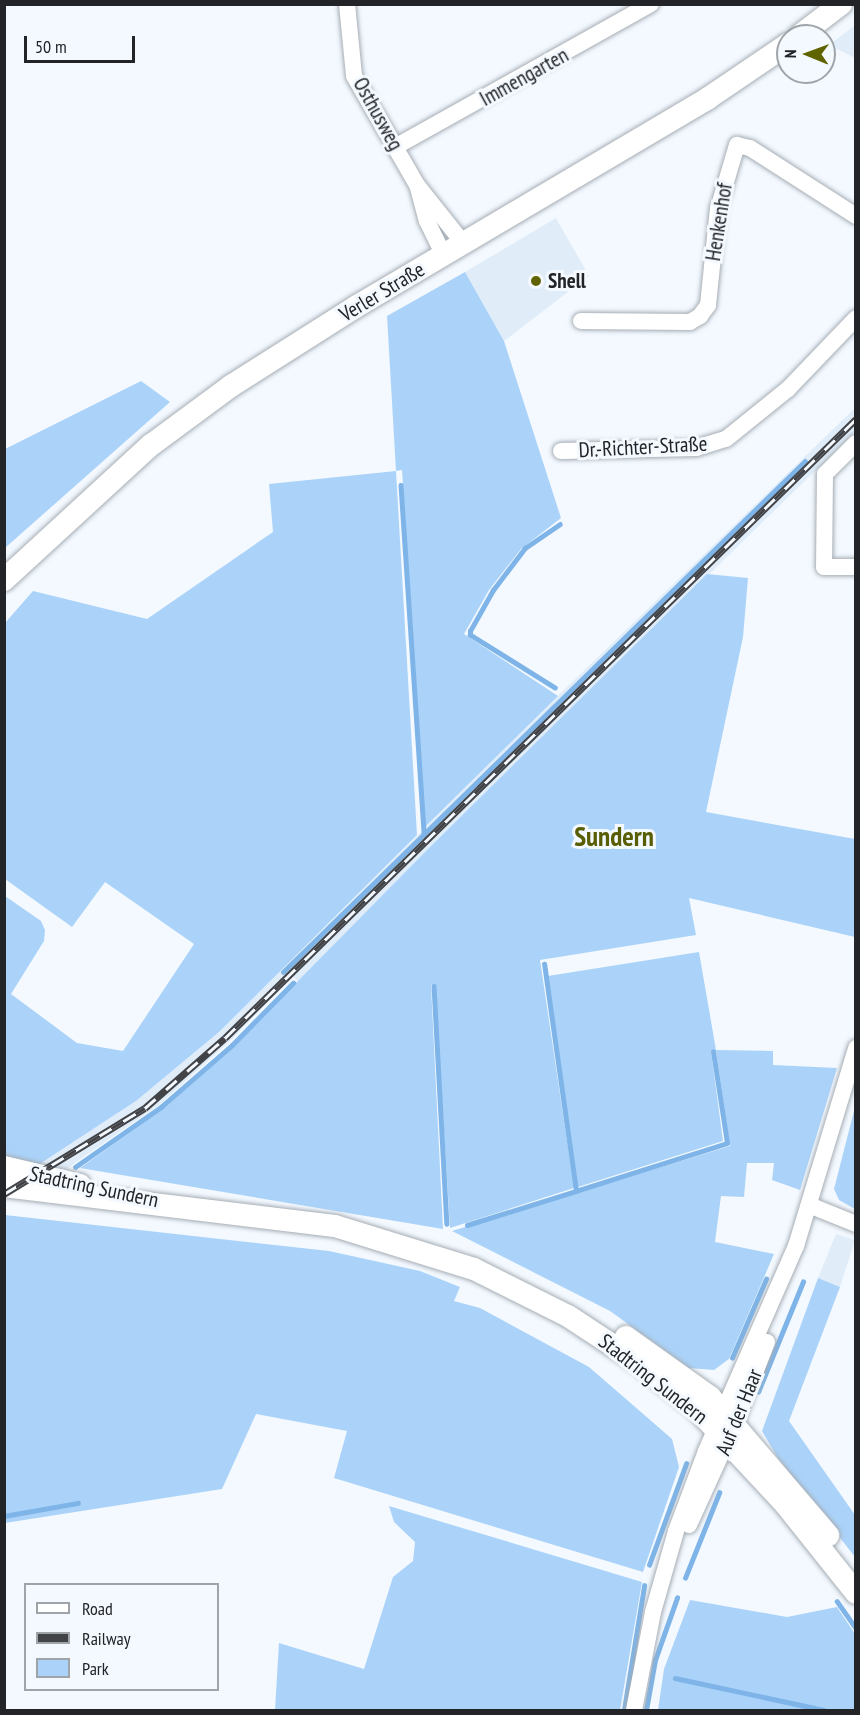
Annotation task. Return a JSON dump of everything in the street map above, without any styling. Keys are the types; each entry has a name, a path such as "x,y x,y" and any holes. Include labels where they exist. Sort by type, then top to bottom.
{"main road":[{"path":"815,24 841,4"},
{"name":"Verler Straße","path":"4,580 151,445 241,380 707,99 776,52"},
{"name":"Stadtring Sundern","path":"4,1167 184,1207"},
{"name":"Stadtring Sundern","path":"4,1186 335,1226 428,1252 474,1269 568,1316 638,1362 726,1426 810,1509 855,1574"},
{"name":"Stadtring Sundern","path":"726,1426 855,1593"}],"street":[{"name":"Osthusweg","path":"347,4 354,76 417,184 464,244"},
{"name":"Immengarten","path":"395,147 651,4"},
{"name":"Henkenhof","path":"581,321 690,322 700,316 708,304 718,209 737,145 750,148 855,216"},
{"name":"Osthusweg","path":"417,184 427,222 444,256"},
{"name":"Dr.-Richter-Straße","path":"561,451 696,447 726,439 788,389 855,318"},
{"path":"855,442 825,474 824,567 855,567"},
{"name":"Auf der Haar","path":"634,1710 652,1612 666,1572 676,1531 782,1303 796,1246 855,1048"},
{"path":"809,1205 855,1224"}],"shaded area":[{"path":"855,25 855,58 836,48 836,40"},
{"path":"556,218 589,276 504,341 465,272"},
{"path":"855,408 855,432 429,848 299,982 293,977 229,1042 159,1105 59,1174 35,1167 136,1101 219,1032 564,690"},
{"path":"836,1234 855,1240 840,1287 818,1278"}],"green space":[{"path":"465,272 504,341 561,518 521,549 489,590 464,634 558,696 425,827 402,470 396,471 387,316"},
{"path":"141,381 170,402 5,548 5,449"},
{"path":"396,471 417,835 219,1032 136,1101 35,1167 5,1161 5,896 41,921 45,930 44,941 11,994 77,1043 123,1051 194,944 105,882 72,927 5,879 5,623 33,591 147,619 273,532 269,484"},
{"path":"707,574 748,578 743,637 706,812 855,839 855,937 689,898 696,935 540,960 574,1188 450,1228 435,984 431,985 443,1229 80,1168 163,1109 227,1053 429,848"},
{"path":"699,952 716,1050 773,1051 773,1065 837,1068 800,1190 772,1180 774,1163 747,1163 744,1197 721,1196 715,1242 774,1254 729,1359 714,1370 689,1368 610,1311 452,1231 730,1146 716,1051 711,1051 723,1141 578,1187 548,976"},
{"path":"855,1107 856,1209 839,1200 834,1189"},
{"path":"5,1215 329,1251 420,1271 460,1287 454,1301 480,1308 589,1367 672,1439 679,1467 643,1572 334,1478 347,1431 256,1414 222,1489 5,1523"},
{"path":"818,1278 840,1287 789,1421 855,1515 855,1557 778,1458 762,1431"},
{"path":"389,1506 642,1582 620,1710 275,1710 279,1643 364,1669 393,1577 413,1561 415,1542 394,1522"},
{"path":"690,1600 787,1617 837,1607 855,1634 855,1710 658,1710 664,1669"}],"waterway":[{"path":"283,972 805,461"},
{"path":"401,485 424,835"},
{"path":"555,688 470,635 470,631 493,590 525,548 560,524"},
{"path":"467,1225 576,1191 544,964"},
{"path":"75,1167 161,1107 232,1045 293,983"},
{"path":"434,986 447,1224"},
{"path":"576,1191 727,1143 713,1052"},
{"path":"732,1358 766,1279"},
{"path":"758,1392 803,1282"},
{"path":"649,1565 686,1464"},
{"path":"685,1578 719,1493"},
{"path":"4,1516 78,1503"},
{"path":"624,1710 644,1586"},
{"path":"646,1710 655,1660 677,1598"},
{"path":"837,1601 856,1628"},
{"path":"675,1678 824,1710"}],"railway":[{"path":"4,1194 145,1108 225,1038 856,419"}],"place":[{"name":"Shell","path":"536,281"}],"district":[{"name":"Sundern","path":"614,837"}]}
